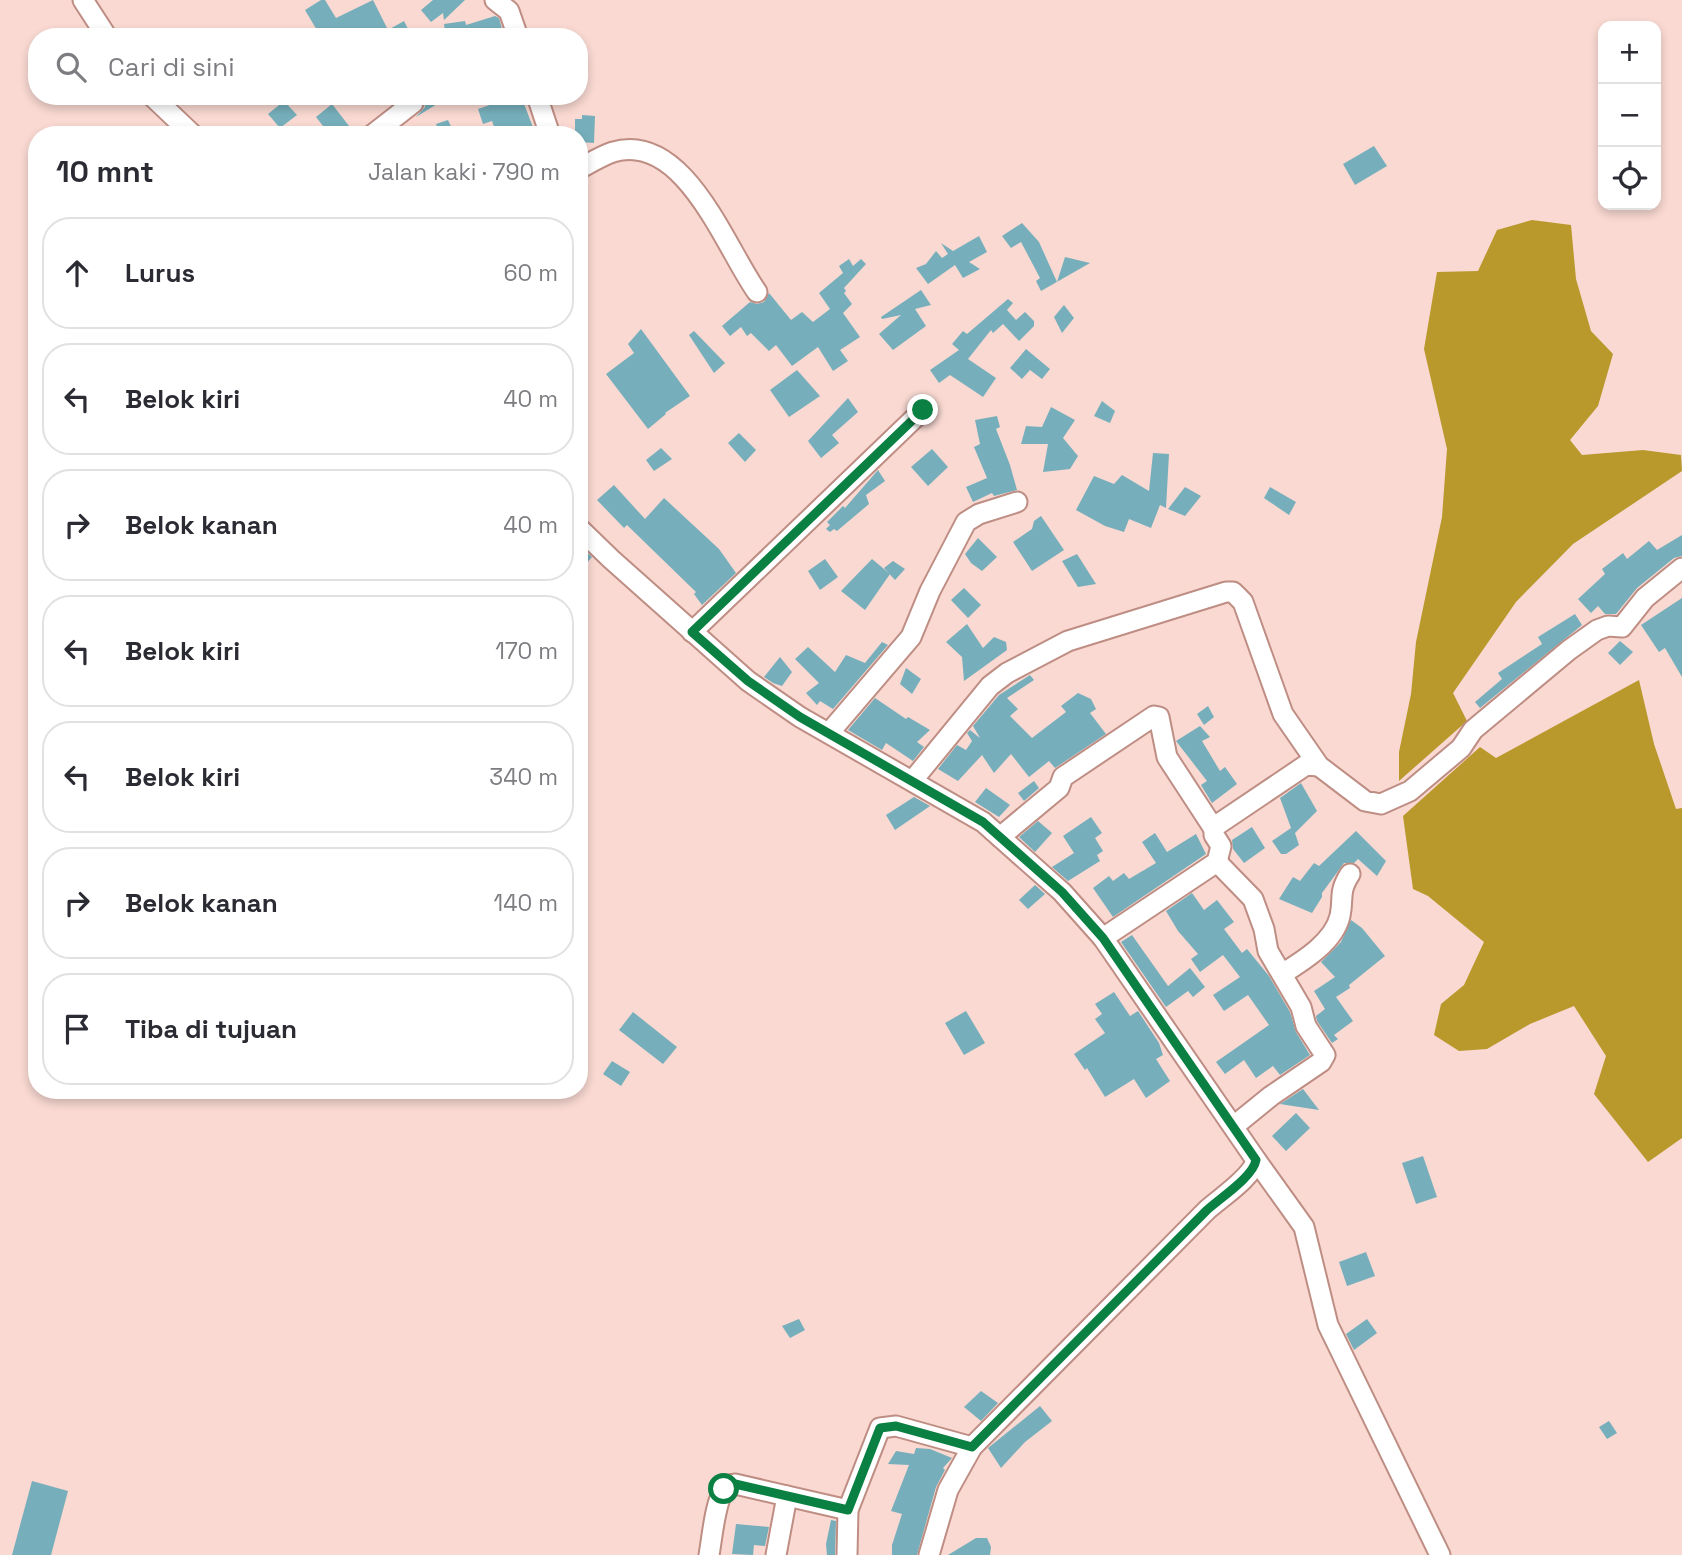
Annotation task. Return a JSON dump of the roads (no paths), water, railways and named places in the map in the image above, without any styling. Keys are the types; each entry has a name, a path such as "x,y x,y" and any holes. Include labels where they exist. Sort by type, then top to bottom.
{"street":[{"path":"83,0 101,28"},
{"path":"495,0 509,11 515,28"},
{"path":"161,105 184,126"},
{"path":"384,126 410,105"},
{"path":"540,105 547,126"},
{"path":"588,164 614,151 629,150 658,155 683,175 703,201 740,269 757,292"},
{"path":"692,632 923,410"},
{"path":"828,733 911,637 930,591 966,522 979,514 1017,502"},
{"path":"588,536 748,681 800,717 983,822 1062,892 1103,938 1304,1227 1328,1325 1440,1555"},
{"path":"913,780 990,686 1007,673 1068,641 1226,592 1237,594 1242,602 1280,709 1319,766 1369,803 1381,804 1410,791 1461,748 1473,730 1569,650 1597,630 1608,626 1622,627 1645,598 1681,571"},
{"path":"1000,837 1059,788 1063,777 1154,716 1159,717 1169,760 1214,829 1214,835 1221,846 1217,862 1103,938"},
{"path":"1214,829 1306,765 1319,766"},
{"path":"1217,862 1253,900 1264,929 1268,951 1301,1007 1306,1026 1321,1048 1324,1058 1234,1126"},
{"path":"1282,974 1317,949 1329,936 1339,920 1341,890 1350,874"},
{"path":"929,1555 948,1490 972,1447 1187,1229 1255,1167 1256,1160"},
{"path":"847,1555 848,1510 880,1428 896,1426 972,1447"},
{"path":"709,1555 719,1503 728,1485 735,1484 848,1510"},
{"path":"776,1555 787,1496"}]}
